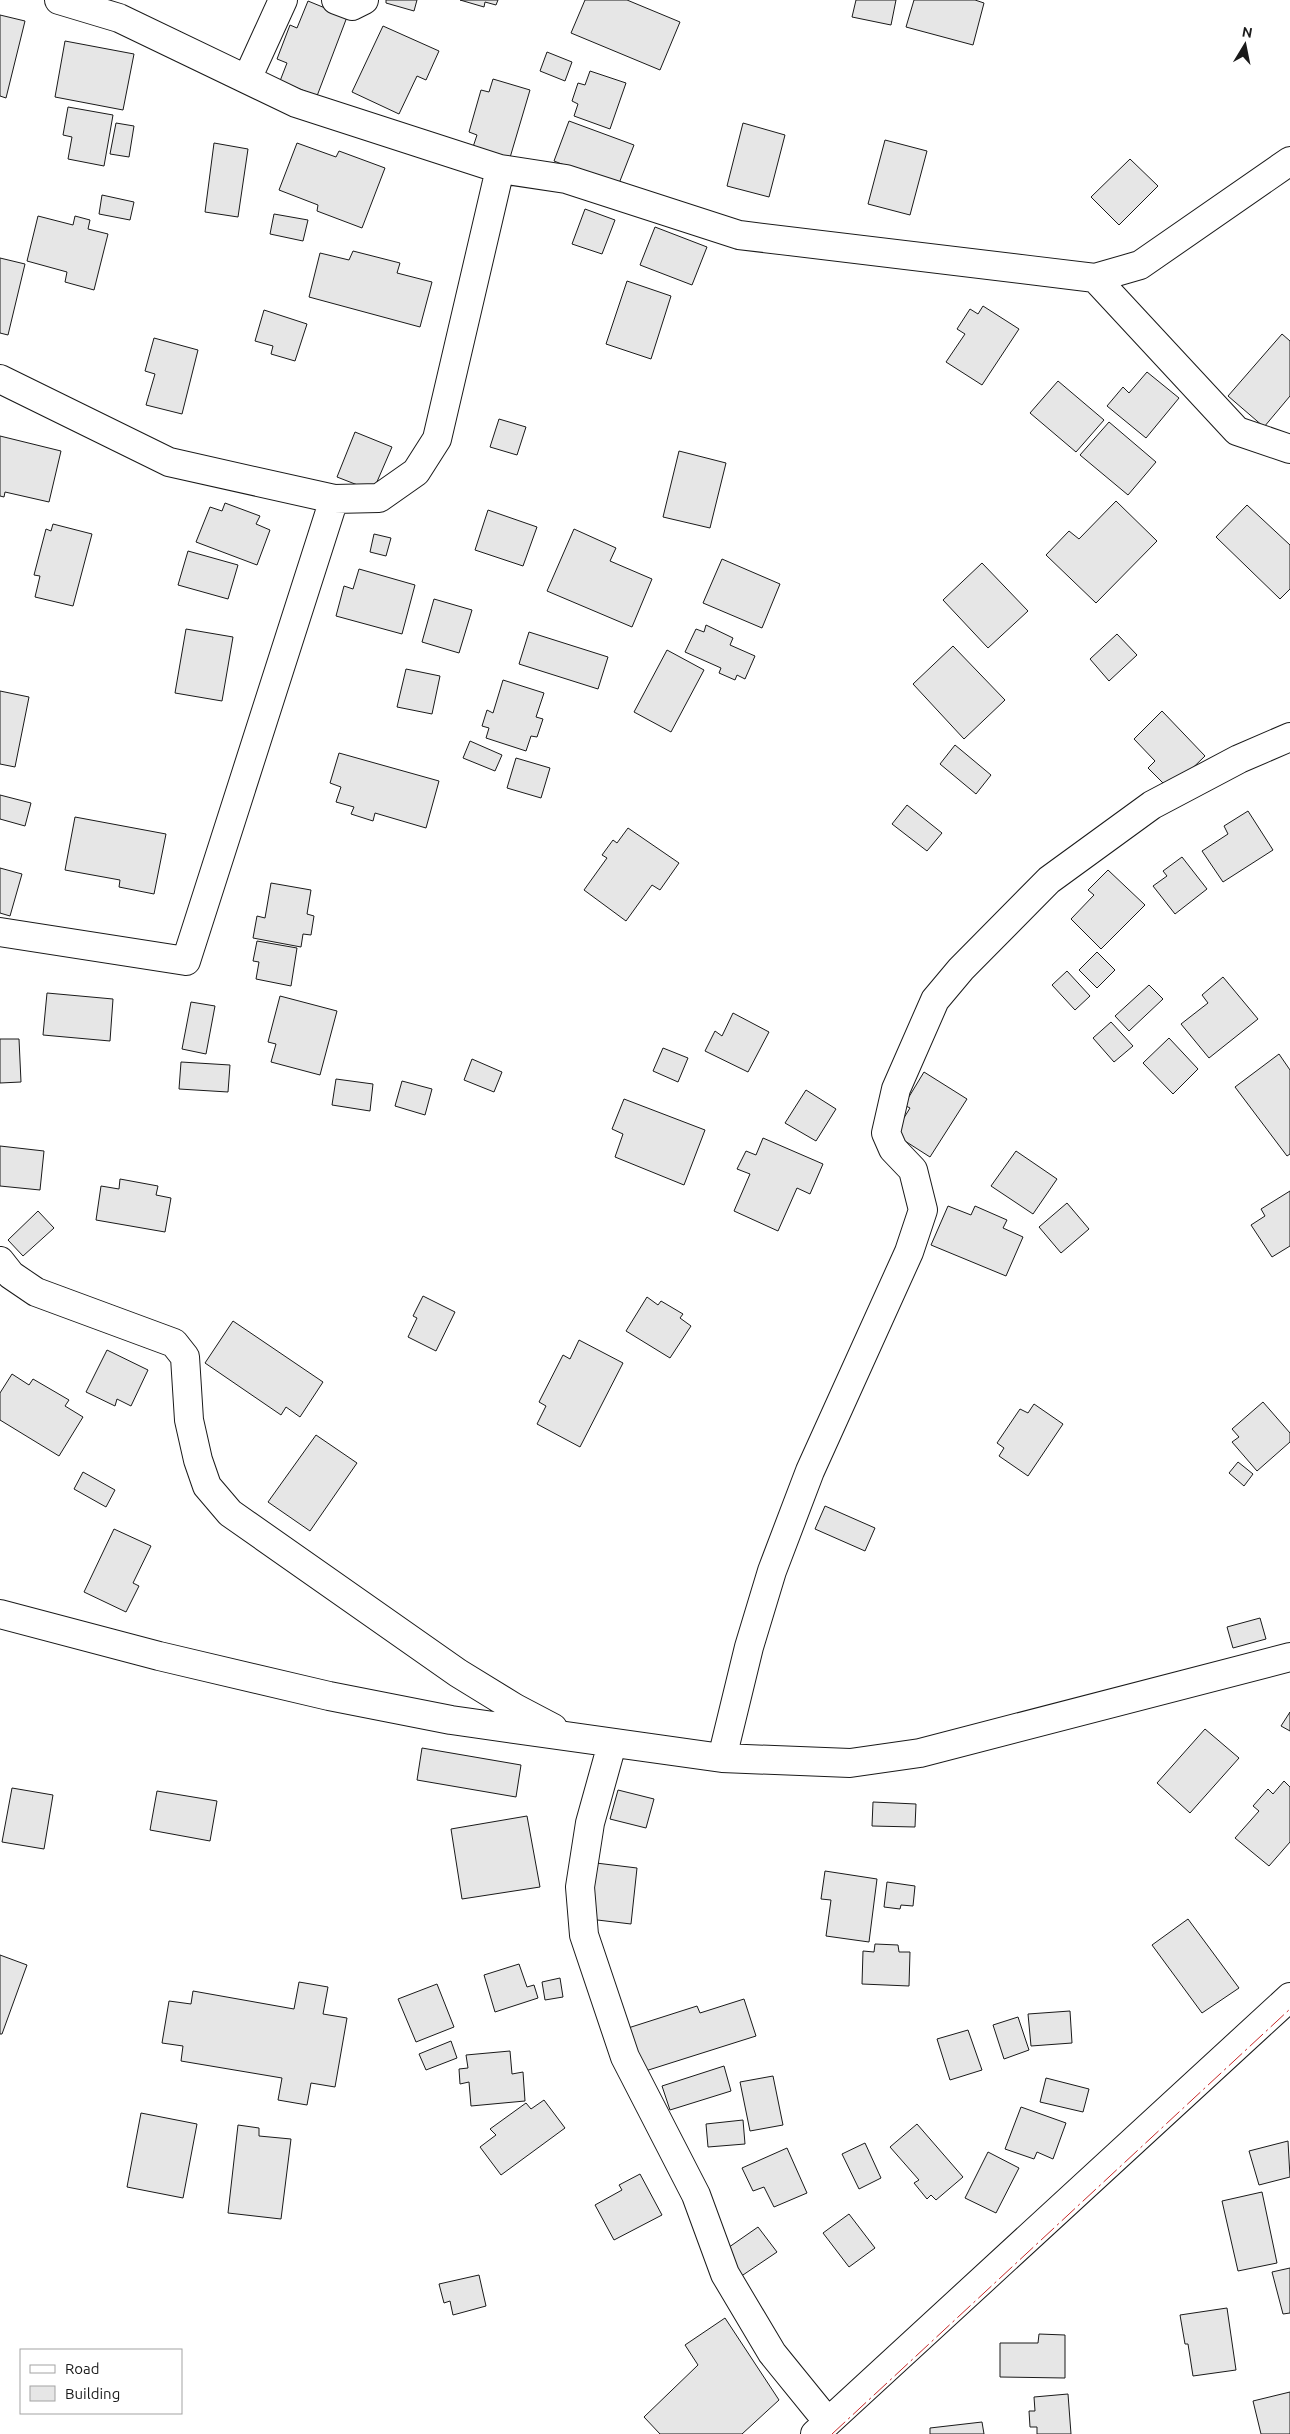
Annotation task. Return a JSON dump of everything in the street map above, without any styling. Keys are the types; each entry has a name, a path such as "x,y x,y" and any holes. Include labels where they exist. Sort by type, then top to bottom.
{"street":[{"path":"59,0 119,18 296,103 500,169 566,178 739,235 1095,278 1140,265 1290,161"},
{"path":"248,79 284,0"},
{"path":"336,0 352,6 364,0"},
{"path":"0,378 169,462 334,499 379,498 416,472 437,439 500,169"},
{"path":"1095,278 1237,431 1290,449"},
{"path":"0,932 186,961 334,499"},
{"path":"722,1758 749,1647 772,1571 810,1471 909,1252 924,1210 913,1170 893,1149 886,1133 896,1089 935,1000 961,968 1049,880 1152,805 1240,759 1290,737"},
{"path":"0,1261 11,1275 36,1292 174,1343 185,1357 189,1420 198,1460 207,1486 230,1513 458,1673 516,1708 575,1739"},
{"path":"0,1614 159,1656 329,1696 450,1720 575,1739 722,1758 850,1763 920,1753 1290,1657"},
{"path":"612,1744 590,1823 580,1887 584,1935 625,2057 696,2194 725,2274 772,2352 823,2430 1290,1997"}],"building":[{"path":"386,0 417,0 414,11 386,3"},
{"path":"460,0 498,0 496,5 485,2 484,7"},
{"path":"585,0 627,0 680,22 660,70 571,33"},
{"path":"856,0 896,0 891,25 852,17"},
{"path":"914,0 975,0 984,3 973,45 906,27"},
{"path":"308,1 347,17 317,96 280,81 287,63 277,59 290,25 297,28"},
{"path":"0,15 25,21 6,98 0,96"},
{"path":"383,26 439,51 426,80 417,76 399,114 352,92"},
{"path":"65,41 134,54 123,110 55,97"},
{"path":"547,52 572,62 565,81 540,71"},
{"path":"590,71 626,83 610,129 574,116 578,104 572,101 578,83 585,85"},
{"path":"493,79 530,90 509,161 472,150 477,135 469,132 481,90 489,92"},
{"path":"68,107 113,115 104,166 68,159 72,137 63,135"},
{"path":"569,121 634,145 618,186 554,161"},
{"path":"116,123 134,126 129,157 110,154"},
{"path":"743,123 785,135 769,197 727,186"},
{"path":"885,140 927,151 910,215 868,204"},
{"path":"214,143 248,149 238,217 205,212"},
{"path":"297,143 336,157 339,151 385,168 362,228 317,211 318,205 279,190"},
{"path":"1130,159 1158,186 1119,225 1091,197"},
{"path":"102,195 134,202 130,220 99,214"},
{"path":"585,209 615,220 602,254 572,244"},
{"path":"274,214 308,220 303,241 270,234"},
{"path":"38,216 73,225 75,216 90,220 88,229 108,234 94,290 65,282 67,272 27,261"},
{"path":"655,227 707,247 692,285 640,265"},
{"path":"353,251 400,263 397,273 432,282 420,327 309,297 320,253 349,260"},
{"path":"0,258 25,264 8,335 0,333"},
{"path":"627,281 671,296 651,359 606,344"},
{"path":"983,306 1019,329 982,385 946,362 965,334 957,329 970,309 978,314"},
{"path":"264,310 307,324 295,361 271,354 273,346 255,341"},
{"path":"1282,334 1290,341 1290,396 1264,427 1228,396"},
{"path":"154,338 198,350 182,414 146,405 155,374 145,371"},
{"path":"1147,372 1179,398 1146,438 1107,406 1123,387 1129,393"},
{"path":"1058,381 1104,420 1076,452 1030,413"},
{"path":"499,419 526,427 517,455 490,447"},
{"path":"1109,422 1156,462 1128,495 1080,455"},
{"path":"355,432 392,447 373,491 337,477"},
{"path":"0,436 61,451 49,502 5,492 4,497 0,496"},
{"path":"679,451 726,463 710,528 663,517"},
{"path":"1116,501 1157,541 1096,603 1046,555 1069,531 1079,539"},
{"path":"225,503 260,516 256,524 270,530 257,565 196,542 210,507 222,511"},
{"path":"1247,505 1290,545 1290,589 1280,599 1216,537"},
{"path":"488,510 537,527 523,566 475,550"},
{"path":"53,524 92,534 73,606 35,597 40,576 34,575 46,529 51,531"},
{"path":"574,529 616,548 610,561 652,579 632,627 547,591"},
{"path":"374,534 391,538 386,556 370,552"},
{"path":"188,551 238,565 228,599 178,585"},
{"path":"722,559 780,584 762,628 703,603"},
{"path":"982,563 1028,611 988,648 943,600"},
{"path":"359,569 415,585 402,634 336,616 344,586 353,589"},
{"path":"434,599 472,610 459,653 422,642"},
{"path":"706,625 733,638 730,645 755,656 745,679 737,675 735,680 719,673 721,668 685,652 696,629 704,632"},
{"path":"186,629 233,637 222,701 175,693"},
{"path":"529,632 608,657 598,689 519,664"},
{"path":"1117,634 1137,655 1109,681 1090,659"},
{"path":"953,646 1005,700 964,739 913,684"},
{"path":"667,650 704,670 671,732 634,712"},
{"path":"406,669 440,676 432,714 397,707"},
{"path":"503,680 544,693 536,717 543,719 537,737 531,736 526,751 486,738 489,728 482,726 487,710 493,713"},
{"path":"0,691 29,697 15,767 0,764"},
{"path":"1162,711 1205,756 1170,790 1148,768 1155,761 1134,739"},
{"path":"470,741 502,755 495,771 463,758"},
{"path":"955,745 991,775 976,794 940,764"},
{"path":"339,753 439,781 426,828 375,813 373,821 351,814 354,807 336,802 341,787 330,783"},
{"path":"516,758 550,768 541,798 507,788"},
{"path":"0,795 31,803 25,826 0,819"},
{"path":"907,805 942,833 927,851 892,824"},
{"path":"1248,811 1273,850 1223,882 1202,851 1228,834 1224,826"},
{"path":"75,817 166,834 154,894 119,887 120,880 65,870"},
{"path":"628,828 679,863 660,890 652,885 626,921 584,890 607,858 602,855 613,840 617,843"},
{"path":"1182,857 1207,889 1175,914 1153,886 1167,876 1163,871"},
{"path":"0,868 22,874 10,916 0,913"},
{"path":"1108,870 1145,905 1101,949 1071,919 1094,895 1088,890"},
{"path":"271,883 311,890 307,914 314,916 311,935 303,934 301,947 253,938 257,916 265,918"},
{"path":"257,941 297,948 291,986 256,979 259,962 253,961"},
{"path":"1097,952 1115,970 1097,988 1079,970"},
{"path":"1067,971 1090,996 1075,1010 1052,985"},
{"path":"1223,977 1258,1019 1209,1058 1181,1024 1208,1003 1202,995"},
{"path":"1149,985 1163,999 1129,1031 1115,1016"},
{"path":"47,993 113,999 110,1041 43,1035"},
{"path":"280,996 337,1011 320,1075 271,1062 276,1044 268,1042"},
{"path":"191,1002 215,1006 206,1054 182,1049"},
{"path":"733,1013 769,1032 748,1072 705,1051 715,1031 722,1036"},
{"path":"1111,1022 1133,1046 1114,1062 1093,1038"},
{"path":"1169,1038 1198,1069 1173,1094 1143,1063"},
{"path":"0,1039 19,1039 21,1082 0,1083"},
{"path":"663,1048 688,1058 678,1082 653,1071"},
{"path":"1279,1054 1290,1070 1290,1154 1287,1156 1235,1087"},
{"path":"472,1059 502,1072 494,1092 464,1080"},
{"path":"181,1062 230,1065 228,1092 179,1089"},
{"path":"924,1072 967,1099 930,1157 894,1134 910,1108 904,1105"},
{"path":"336,1079 373,1084 370,1111 332,1105"},
{"path":"402,1081 432,1089 425,1115 395,1106"},
{"path":"806,1090 836,1109 816,1141 785,1123"},
{"path":"624,1099 705,1130 684,1185 615,1157 623,1134 612,1129"},
{"path":"763,1138 823,1164 810,1194 797,1188 778,1231 734,1211 750,1174 737,1169 746,1151 756,1155"},
{"path":"0,1146 44,1151 40,1190 0,1186"},
{"path":"1016,1151 1057,1179 1033,1214 991,1186"},
{"path":"120,1179 158,1186 156,1195 171,1198 165,1232 96,1220 101,1186 119,1189"},
{"path":"1290,1191 1290,1246 1272,1257 1251,1225 1265,1216 1261,1209"},
{"path":"1067,1203 1089,1229 1061,1253 1039,1227"},
{"path":"948,1206 971,1215 975,1206 1007,1220 1003,1228 1023,1237 1006,1276 931,1245"},
{"path":"38,1211 54,1228 23,1256 8,1240"},
{"path":"423,1296 455,1312 436,1351 408,1337 417,1318 413,1316"},
{"path":"647,1297 658,1305 661,1301 683,1314 680,1318 691,1326 670,1358 626,1331"},
{"path":"233,1321 323,1382 300,1417 286,1407 281,1415 205,1363"},
{"path":"579,1340 623,1363 580,1447 537,1424 546,1406 539,1402 563,1355 570,1359"},
{"path":"107,1350 148,1370 131,1406 117,1399 115,1406 86,1392"},
{"path":"12,1374 29,1385 33,1379 69,1400 65,1406 83,1417 59,1456 0,1420 0,1393"},
{"path":"1263,1402 1290,1433 1290,1442 1257,1471 1232,1442 1239,1437 1232,1429"},
{"path":"1034,1404 1063,1424 1028,1476 999,1456 1004,1448 997,1443 1020,1409 1028,1413"},
{"path":"316,1435 357,1463 310,1531 268,1502"},
{"path":"1238,1462 1253,1474 1244,1486 1229,1473"},
{"path":"83,1472 115,1490 106,1507 74,1489"},
{"path":"825,1506 875,1528 865,1551 815,1529"},
{"path":"114,1529 151,1546 133,1583 139,1586 126,1612 84,1592"},
{"path":"1260,1618 1266,1639 1233,1648 1227,1627"},
{"path":"1290,1712 1290,1731 1281,1726"},
{"path":"1205,1729 1239,1758 1190,1813 1157,1783"},
{"path":"422,1748 521,1765 516,1797 417,1780"},
{"path":"1284,1781 1290,1787 1290,1842 1269,1866 1235,1838 1259,1811 1253,1806 1268,1789 1273,1794"},
{"path":"12,1788 53,1795 44,1849 2,1842"},
{"path":"618,1790 654,1799 646,1828 610,1819"},
{"path":"157,1791 217,1801 210,1841 150,1830"},
{"path":"873,1802 916,1804 915,1827 872,1826"},
{"path":"527,1816 540,1887 462,1899 451,1829"},
{"path":"596,1863 637,1868 631,1924 589,1919"},
{"path":"825,1871 877,1879 869,1942 826,1936 831,1900 821,1899"},
{"path":"887,1882 915,1886 913,1906 901,1905 900,1909 884,1907"},
{"path":"1188,1919 1239,1988 1202,2013 1152,1945"},
{"path":"875,1944 898,1945 899,1952 910,1952 909,1986 862,1984 863,1951 874,1952"},
{"path":"0,1955 27,1965 2,2034 0,2034"},
{"path":"519,1964 527,1987 534,1985 538,1998 495,2012 484,1975"},
{"path":"560,1978 563,1997 545,2000 542,1982"},
{"path":"299,1982 328,1987 323,2014 347,2018 335,2087 311,2083 307,2105 278,2100 282,2078 181,2061 183,2046 162,2043 169,2001 191,2004 193,1991 294,2009"},
{"path":"437,1984 454,2027 416,2042 398,1999"},
{"path":"744,1999 756,2036 639,2073 625,2029 697,2006 700,2013"},
{"path":"1070,2011 1072,2043 1031,2046 1028,2014"},
{"path":"1018,2017 1029,2050 1004,2059 993,2025"},
{"path":"968,2030 982,2070 950,2080 937,2039"},
{"path":"451,2041 457,2058 426,2070 419,2054"},
{"path":"510,2051 512,2074 523,2072 525,2101 471,2106 469,2082 460,2084 459,2069 468,2068 466,2055"},
{"path":"724,2066 731,2091 670,2110 662,2086"},
{"path":"773,2076 783,2125 750,2131 740,2082"},
{"path":"1046,2078 1089,2089 1083,2112 1040,2102"},
{"path":"544,2100 565,2128 501,2175 480,2147 496,2135 490,2129 526,2103 531,2109"},
{"path":"1021,2107 1066,2123 1053,2159 1037,2152 1034,2159 1005,2149"},
{"path":"141,2113 197,2124 183,2198 127,2187"},
{"path":"743,2120 745,2144 708,2147 706,2124"},
{"path":"917,2124 963,2177 936,2200 931,2195 927,2199 914,2183 919,2180 890,2147"},
{"path":"238,2125 259,2128 259,2136 291,2139 281,2219 228,2213"},
{"path":"1288,2141 1290,2177 1259,2185 1249,2151"},
{"path":"865,2143 881,2178 859,2189 842,2154"},
{"path":"787,2148 807,2193 774,2207 764,2187 753,2191 742,2168"},
{"path":"988,2152 1019,2168 996,2213 965,2198"},
{"path":"640,2174 662,2215 614,2240 595,2205 622,2190 619,2185"},
{"path":"1262,2192 1277,2263 1238,2271 1222,2201"},
{"path":"849,2214 875,2248 849,2267 823,2233"},
{"path":"758,2227 777,2252 740,2277 722,2252"},
{"path":"1290,2268 1290,2313 1283,2314 1272,2272"},
{"path":"479,2275 486,2306 453,2315 450,2301 444,2303 439,2284"},
{"path":"1227,2308 1236,2370 1193,2376 1188,2344 1185,2344 1180,2315"},
{"path":"725,2318 779,2400 742,2434 660,2434 644,2417 698,2365 685,2345"},
{"path":"1039,2334 1065,2335 1065,2378 1000,2377 1000,2343 1038,2343"},
{"path":"1290,2392 1290,2434 1261,2434 1253,2401"},
{"path":"1068,2394 1071,2434 1037,2434 1037,2427 1030,2427 1029,2411 1035,2411 1034,2397"},
{"path":"982,2422 984,2434 930,2434 930,2428"}],"power":[{"path":"832,2434 1290,2009"}]}
